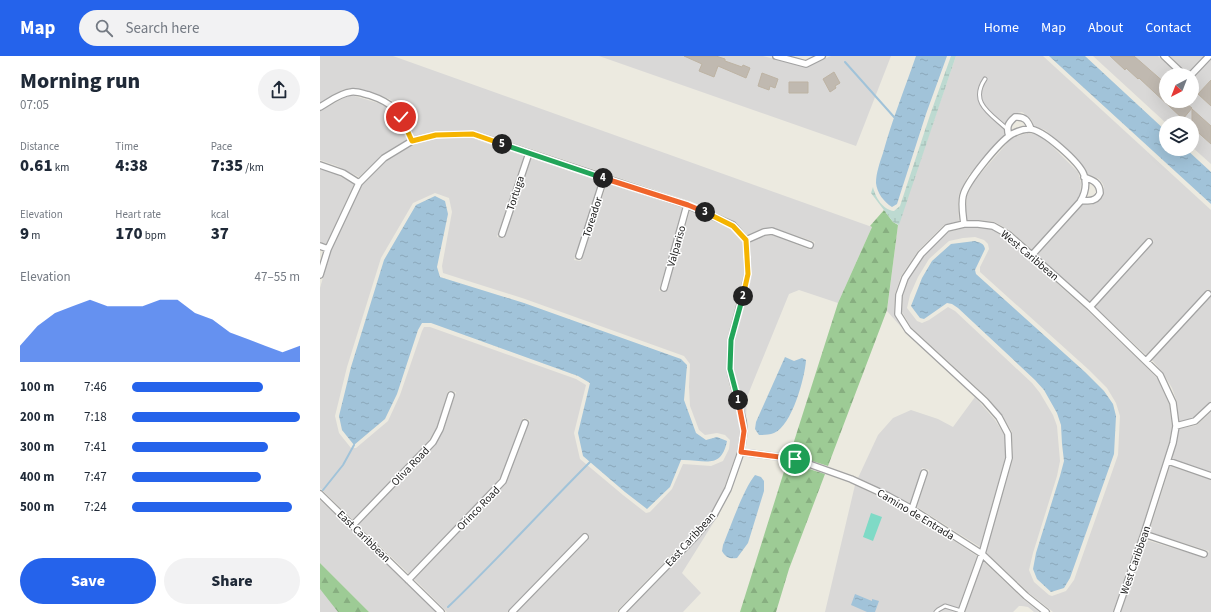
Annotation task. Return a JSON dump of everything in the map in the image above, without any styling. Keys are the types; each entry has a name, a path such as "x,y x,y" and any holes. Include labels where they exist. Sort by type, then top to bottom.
{"street":[{"path":"776,56 806,64 822,56"},
{"path":"1164,56 1177,68"},
{"path":"1197,68 1208,56"},
{"path":"320,107 342,94 351,91 380,99 396,109 412,141"},
{"path":"1009,136 1008,126 1015,117 1020,116 1028,122 1031,129"},
{"path":"964,224 962,202 963,195 968,184 985,162 1009,136 1028,129 1043,134 1055,143 1081,170 1084,177 1084,190 1081,200 1032,255"},
{"path":"320,275 328,249 359,182 384,158 412,141 436,135 473,134 688,205 733,226 746,240 764,232 772,231 810,245"},
{"name":"Tortuga","path":"502,234 529,153"},
{"path":"320,164 343,173 359,182"},
{"path":"1081,200 1095,200 1100,193 1099,186 1096,182 1084,177"},
{"name":"Toreador","path":"579,256 604,178"},
{"name":"Valpariso","path":"664,288 688,205"},
{"name":"West Caribbean","path":"961,612 982,554 1009,458 1008,434 999,417 985,401 908,330 898,314 899,295 904,278 920,254 947,228 964,224 993,226 1009,235 1090,307 1146,361 1160,375 1168,390 1173,403 1176,426 1173,443 1117,612"},
{"name":"East Caribbean","path":"622,612 695,537 714,515 728,489 741,452 744,431 743,421 730,369 731,340 748,274 746,240"},
{"path":"1090,307 1149,242"},
{"path":"320,246 328,249"},
{"path":"1146,361 1208,294"},
{"name":"Oliva Road","path":"353,525 433,442 440,428 451,396"},
{"path":"1176,426 1195,421 1211,406"},
{"name":"Orinco Road","path":"408,580 503,481 525,423"},
{"name":"Camino de Entrada","path":"741,452 785,457 808,463 869,486 912,508 982,554 1019,590 1046,612"},
{"path":"1168,461 1211,476"},
{"path":"912,508 924,473"},
{"name":"East Caribbean","path":"320,494 441,612"},
{"path":"1144,534 1204,554"},
{"path":"512,612 585,538"}],"lane":[{"path":"985,79 981,84 979,98 987,109 1008,129"},
{"path":"936,612 945,606 961,612"}],"shaded area":[{"path":"320,56 393,56 872,227 838,303 799,290 789,294 747,397 746,417 734,369 735,340 752,275 750,242 764,236 772,235 811,250 815,242 774,228 763,228 747,235 735,222 692,202 474,130 436,131 414,137 405,115 399,106 391,100 361,89 351,88 342,90 320,103"},
{"path":"599,56 763,56 805,67 831,56 891,56 856,146"},
{"path":"956,56 1043,56 1211,210 1211,292 1208,289 1146,355 1095,307 1154,241 1149,237 1090,302 1037,255 1083,204 1091,205 1101,199 1104,194 1104,188 1099,179 1088,174 1084,167 1057,140 1045,130 1034,126 1031,119 1022,112 1013,114 1008,119 1004,126 1005,135 968,176 959,194 959,221 944,225 918,251 901,276 895,294 894,314 902,328 887,311 898,225"},
{"path":"1093,56 1158,56 1171,68 1159,68 1159,108 1199,108 1199,72 1211,59 1211,164 1199,153 1199,116 1159,117"},
{"path":"1170,56 1204,56 1193,68 1183,68"},
{"path":"351,95 387,107 393,112 407,140 382,155 359,177 337,166 320,160 320,111"},
{"path":"1028,133 1041,137 1052,146 1078,172 1081,183 1080,195 1077,200 1032,250 1012,232 995,222 967,220 966,210 967,196 974,181 1009,141 1014,137"},
{"path":"472,138 524,156 497,237 504,238 531,158 600,181 574,260 581,261 607,183 683,208 659,291 666,292 690,210 731,229 742,242 744,274 727,339 727,370 729,384 741,431 737,451 724,488 711,513 616,612 517,612 590,537 585,532 507,612 447,612 414,579 506,483 530,420 523,418 503,473 494,486 409,574 358,525 436,444 444,429 456,392 448,391 437,427 426,445 353,520 320,488 320,288 331,250 362,185 386,161 413,145 436,139","holes":["435,193 449,198 452,212 442,266 443,273 525,299 684,356 690,364 690,406 699,430 705,435 717,433 725,435 730,440 729,449 723,461 711,466 683,464 672,489 650,512 646,513 580,459 574,433 586,385 576,379 430,327 424,327 422,331 400,395 388,421 356,448 351,448 339,433 335,416 347,367 381,258 413,203"]},
{"path":"320,169 334,173 354,184 326,244 320,242"},
{"path":"964,228 991,229 1007,239 1087,310 1157,378 1169,404 1172,426 1169,443 1113,612 1053,612 1029,593 986,552 1013,459 1012,432 1002,415 988,398 911,327 902,312 903,295 908,279 923,256 948,232","holes":["975,237 984,240 988,244 989,249 980,267 980,272 1088,369 1107,388 1116,403 1120,416 1118,455 1074,580 1066,591 1052,596 1034,582 1029,570 1057,476 1060,461 1057,426 1053,415 1040,393 1032,383 955,311 948,307 922,323 917,321 907,308 910,295 918,277 929,259 949,241"]},
{"path":"1211,296 1211,401 1193,418 1179,422 1177,402 1172,388 1163,373 1152,360"},
{"path":"975,397 995,420 1005,436 1005,458 980,547 917,507 929,470 922,468 910,503 858,478 878,435 893,418 911,410 938,419 953,427"},
{"path":"1211,412 1211,472 1172,459 1179,429 1197,425"},
{"path":"1170,466 1211,480 1211,612 1121,612 1146,540 1206,558 1209,551 1149,532"},
{"path":"855,485 910,512 977,556 957,612 825,612"},
{"path":"320,500 436,612 369,612 320,563"},
{"path":"871,513 882,517 873,541 863,537"},
{"path":"717,517 682,573 701,593 683,612 627,612 698,539"},
{"path":"983,561 1039,612 1034,612 1028,607 1019,606 1013,612 965,612"},
{"path":"320,589 326,595 338,612 320,612"}],"green space":[{"path":"951,56 956,56 899,225 893,222 871,193 873,187 880,202 883,206 890,210 894,211 900,206"},
{"path":"884,210 893,222 898,225 887,310 828,466 790,454 838,303 872,227 870,226"},
{"path":"787,462 825,474 789,569 776,612 740,612"},
{"path":"320,563 369,612 338,612 320,589"}],"water":[{"path":"916,56 947,56 926,114 897,204 892,207 886,203 879,194 876,183 877,175 890,128"},
{"path":"1049,56 1085,56 1159,125 1159,156 1194,156 1211,172 1211,204"},
{"path":"435,196 445,201 448,214 437,267 440,277 524,303 681,359 687,365 684,400 696,433 706,440 717,437 727,441 720,456 716,460 710,461 681,460 670,487 647,509 583,456 578,433 590,383 578,376 431,323 422,323 418,330 397,394 385,419 354,445 342,430 339,416 351,367 384,260 416,205"},
{"path":"975,241 983,244 985,249 975,270 976,274 1085,372 1104,391 1113,404 1116,416 1114,454 1070,578 1064,588 1051,592 1037,579 1033,569 1036,553 1064,461 1061,425 1057,413 1044,390 1035,380 958,308 947,303 924,319 920,318 911,306 922,278 932,261 951,244"},
{"path":"785,357 794,361 802,358 806,360 800,389 792,411 781,429 772,434 759,435 755,429 756,422"},
{"path":"755,475 761,477 764,481 764,491 748,543 737,558 728,558 722,551 723,545 742,499"},
{"path":"855,594 872,601 872,599 879,601 875,612 867,612 851,605"}],"building":[{"path":"684,56 716,56 742,67 743,65 750,68 746,78 718,66 714,77 699,71 702,64"},
{"path":"1110,56 1134,56 1159,78 1159,97 1139,78 1138,79 1126,68 1125,70"},
{"path":"834,72 840,83 830,92 823,79"},
{"path":"762,73 778,79 775,88 770,86 769,90 758,86"},
{"path":"1211,80 1211,106 1199,95 1199,93"},
{"path":"789,82 808,82 808,93 789,93"},
{"path":"1171,108 1192,108 1185,116 1180,116"},
{"path":"1192,109 1211,126 1211,144 1199,133 1199,116 1192,116"}],"waterway":[{"path":"845,62 894,117"},
{"path":"323,490 343,465 354,445"},
{"path":"448,607 590,462"}],"route":[{"path":"401,117 412,141 436,135 473,134 688,205 733,226 746,240 748,274 731,340 730,369 743,421 744,431 741,452 795,459"}]}
